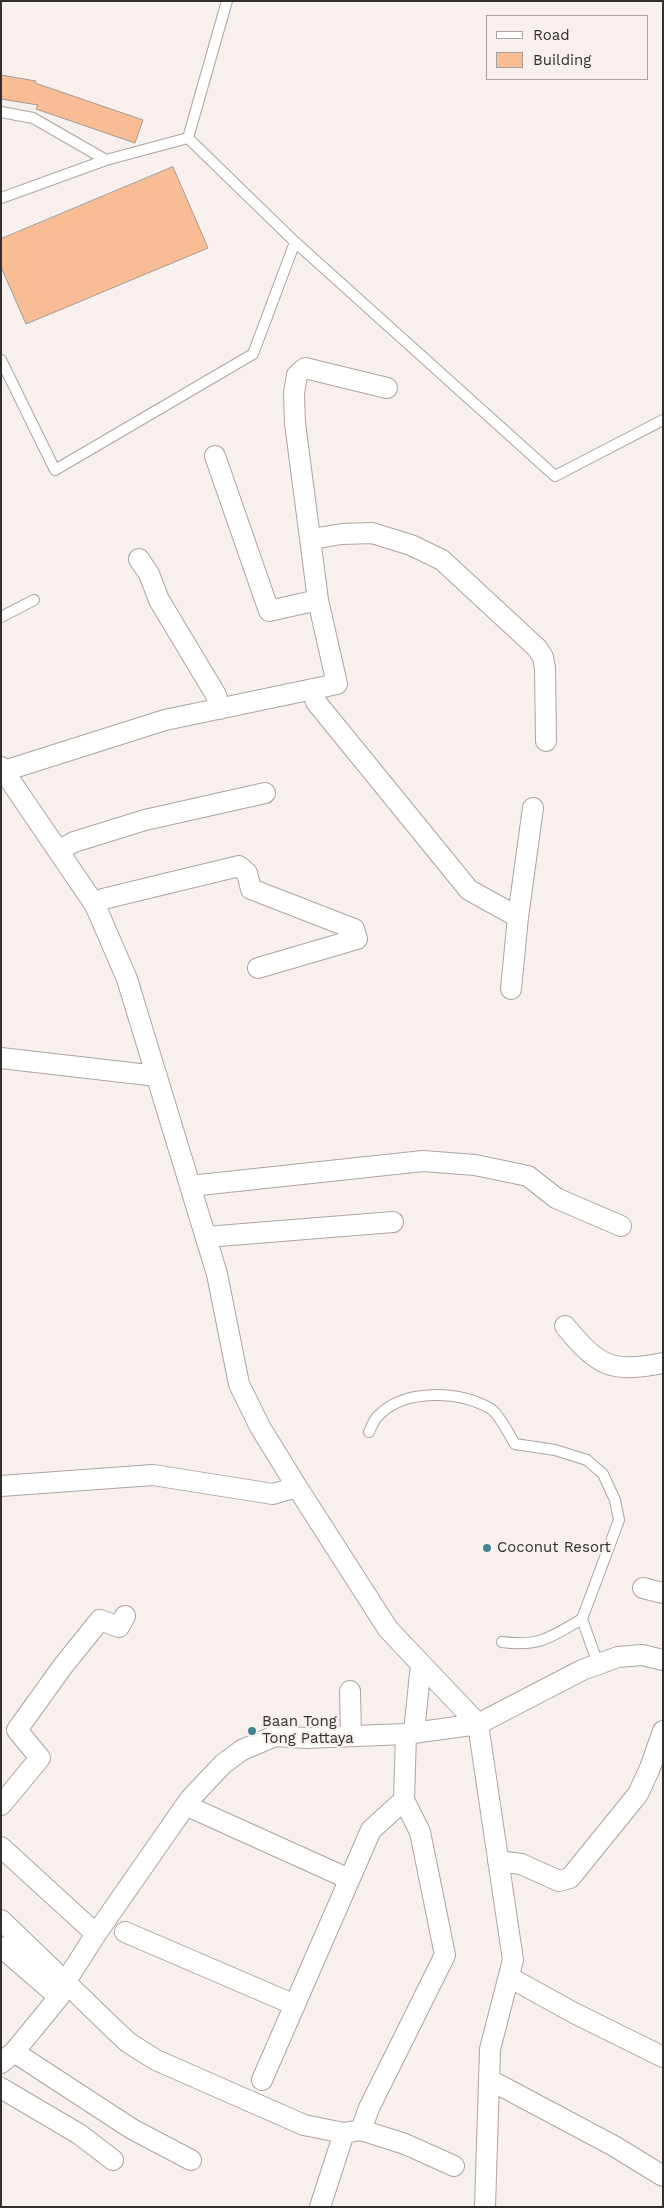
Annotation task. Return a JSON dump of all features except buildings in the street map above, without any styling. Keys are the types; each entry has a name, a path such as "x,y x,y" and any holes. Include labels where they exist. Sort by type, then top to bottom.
{"street":[{"path":"387,388 305,368 297,375 294,392 295,423 318,600 337,684 165,720 6,780 59,850 95,905 127,979 217,1274 239,1384 260,1427 388,1628 478,1724 513,1960 490,2049 485,2207"},
{"path":"215,456 269,611 318,600"},
{"path":"311,539 342,534 372,533 411,545 442,560 537,648 543,657 545,668 546,741"},
{"path":"139,560 149,574 159,600 216,695 220,709"},
{"path":"312,690 316,702 469,890 518,917"},
{"path":"59,850 74,842 145,820 264,794"},
{"path":"512,989 518,917 533,808"},
{"path":"95,905 103,899 239,866 247,873 251,889 354,929 357,939 258,968"},
{"path":"1,1058 157,1076"},
{"path":"190,1186 424,1161 475,1165 528,1176 556,1198 621,1226"},
{"path":"206,1236 393,1222"},
{"path":"565,1326 578,1342 602,1361 617,1368 633,1369 663,1363"},
{"path":"1,1486 153,1476 273,1494 297,1487"},
{"path":"643,1588 663,1592"},
{"path":"1,1805 40,1758 17,1730 63,1666 100,1620 119,1627 125,1616"},
{"path":"191,2160 132,2129 8,2058 63,1989 96,1934 190,1800 224,1764 242,1750 275,1736 306,1738 410,1733 478,1724 598,1664 618,1657 642,1655 663,1660"},
{"path":"320,2207 353,2132 369,2108 445,1955 420,1832 404,1800 410,1733 421,1664"},
{"path":"350,1691 351,1736"},
{"path":"498,1861 521,1864 559,1881 570,1878 638,1794 650,1768 663,1731"},
{"path":"262,2080 371,1830 404,1800"},
{"path":"194,1809 349,1879"},
{"path":"1,1847 96,1934"},
{"path":"1,1920 63,1989"},
{"path":"124,1932 295,2005"},
{"path":"4,1954 63,1989 123,2038 156,2060 304,2125 353,2132 405,2144 454,2166"},
{"path":"509,1977 574,2013 663,2057"},
{"path":"490,2080 614,2146 663,2176"},
{"path":"1,2088 80,2134 113,2160"}],"lane":[{"path":"188,138 227,1"},
{"path":"1,112 33,118 106,160"},
{"path":"1,198 106,160 188,138"},
{"path":"188,138 295,242 555,476 663,420"},
{"path":"1,360 55,470 253,354 295,242"},
{"path":"1,617 34,600"},
{"path":"369,1432 377,1416 404,1400 444,1396 465,1399 493,1410 515,1444 555,1450 587,1460 604,1474 616,1500 619,1520 582,1619 598,1664"},
{"path":"502,1642 521,1645 541,1642 582,1619"}],"place":[{"name":"Coconut Resort","path":"487,1548"},
{"name":"Baan Tong Tong Pattaya","path":"252,1731"}]}
